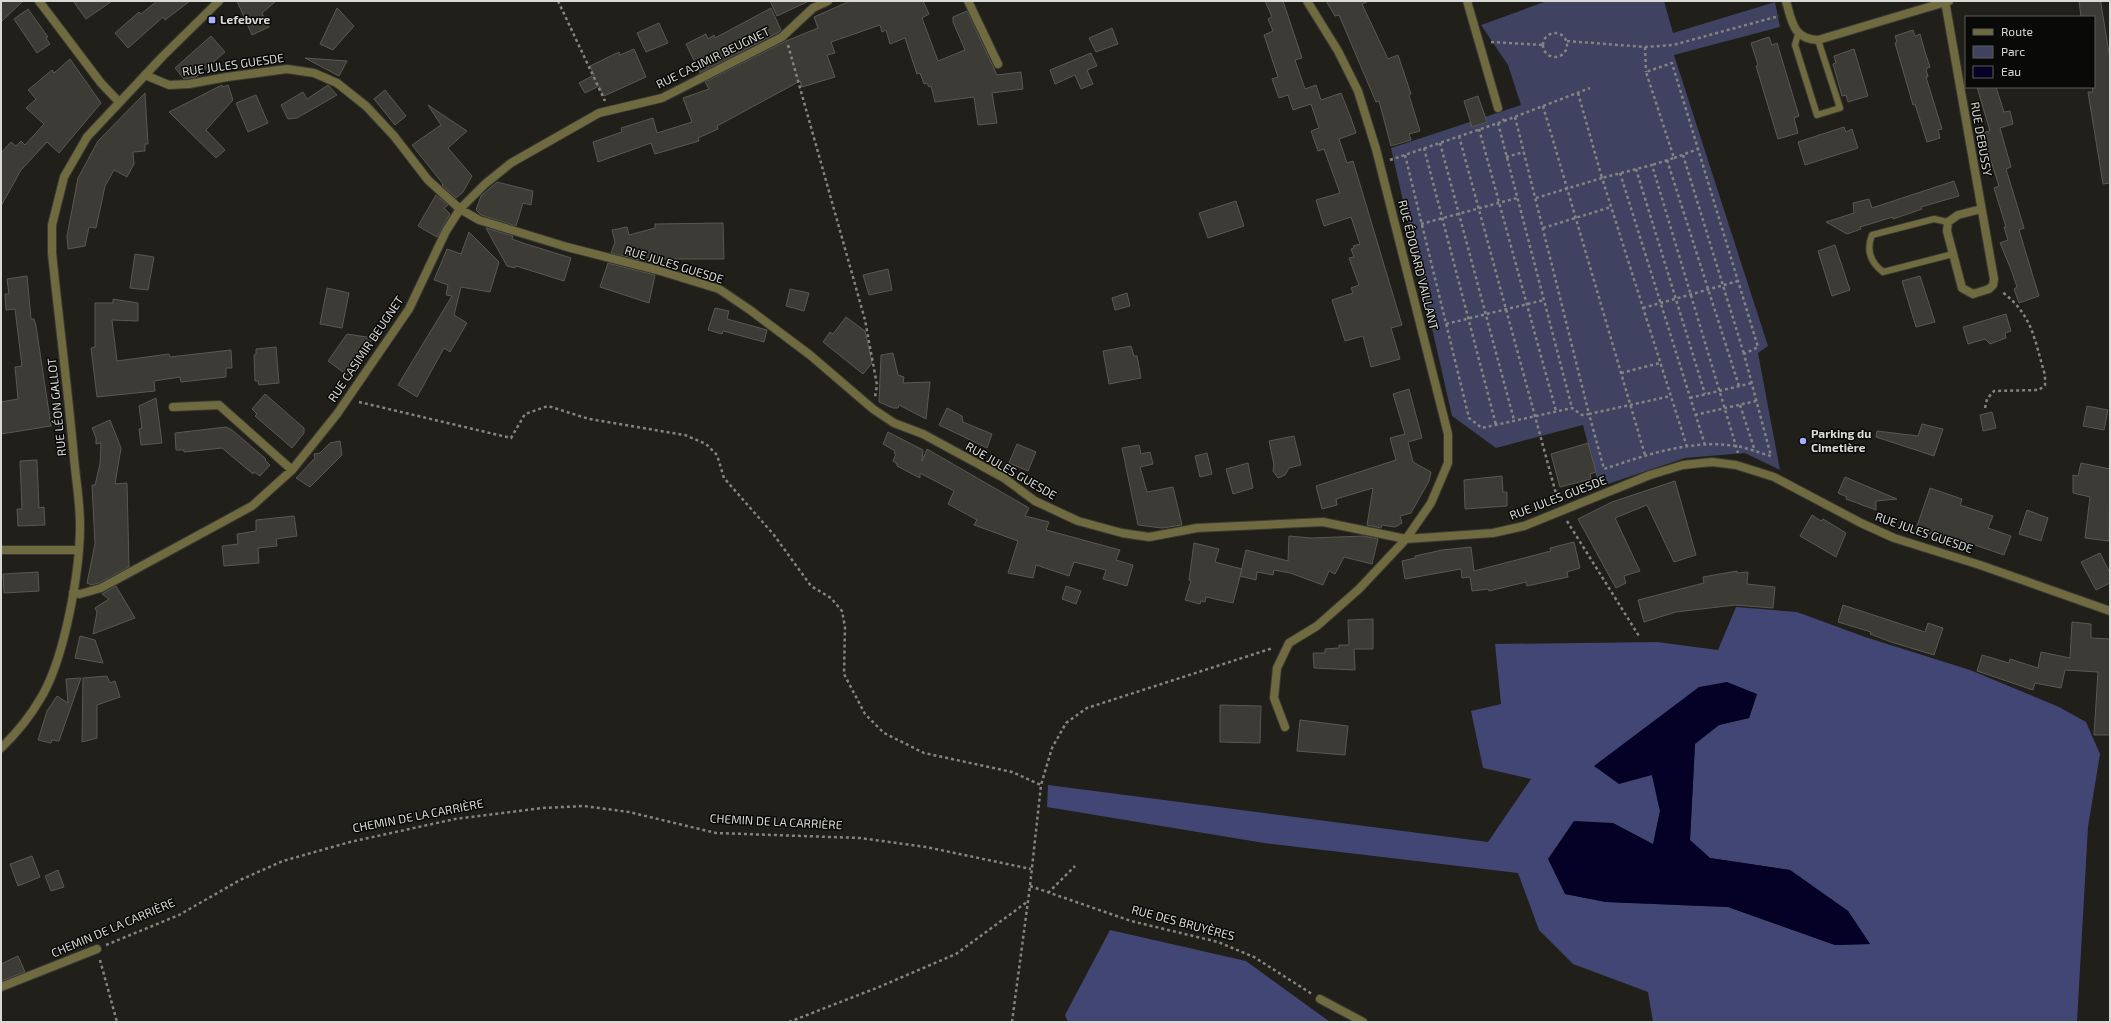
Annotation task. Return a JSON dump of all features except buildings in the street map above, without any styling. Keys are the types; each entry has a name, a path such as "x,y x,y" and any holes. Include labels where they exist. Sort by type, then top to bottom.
{"street":[{"path":"39,1 101,83 119,102"},
{"name":"RUE LÉON GALLOT","path":"1,748 27,720 43,694 63,639 73,593 79,550 80,524 72,428 52,253 52,225 64,177 87,137 145,75 219,1"},
{"name":"RUE CASIMIR BEUGNET","path":"73,593 80,594 101,588 252,506 292,470 347,399 409,310 446,231 460,209 479,189 511,163 599,113 662,98 782,37 813,8 828,1"},
{"path":"968,1 998,64"},
{"name":"RUE ÉDOUARD VAILLANT","path":"1289,643 1317,626 1359,589 1406,539 1431,503 1448,464 1448,434 1380,162 1358,91 1338,51 1307,1"},
{"path":"1467,1 1498,108"},
{"path":"1786,1 1789,14 1798,34 1808,40 1818,40 1946,1"},
{"name":"RUE DEBUSSY","path":"1946,1 1994,278 1993,285"},
{"name":"RUE JULES GUESDE","path":"145,75 169,85 189,84 286,69 314,73 337,83 366,106 394,136 428,180 460,209 479,220 719,290 750,310 804,351 873,409 894,423 923,434 1004,478 1035,501 1078,521 1122,533 1149,537 1197,528 1323,522 1406,539 1493,533 1524,526 1650,475 1683,465 1712,462 1736,465 1774,477 1861,523 1894,538 1980,565 2110,611"},
{"path":"1982,209 1958,215 1948,222 1947,231 1962,288 1973,294 1989,289 1993,285"},
{"path":"174,407 219,405 292,470"},
{"path":"1,550 79,550"},
{"path":"1285,727 1274,698 1277,668 1289,643"},
{"name":"CHEMIN DE LA CARRIÈRE","path":"1,987 98,949"},
{"path":"1320,999 1363,1022"}],"lane":[{"path":"1798,34 1795,45 1817,115 1840,108 1818,40"},
{"path":"1948,222 1934,219 1872,235 1868,246 1873,264 1883,272 1953,254"}],"path":[{"path":"558,1 609,111"},
{"path":"1567,41 1645,47 1673,45 1789,14"},
{"path":"1555,32 1562,35 1567,41 1568,46 1564,54 1556,57 1548,55 1543,45 1548,35 1555,32"},
{"path":"782,37 788,45 865,320 877,384 873,409"},
{"path":"1479,41 1543,45"},
{"path":"1645,47 1646,72 1674,158"},
{"path":"1646,72 1672,63 1758,347 1744,354"},
{"path":"1380,162 1405,155 1504,121 1590,88"},
{"path":"1578,93 1602,178 1687,447"},
{"path":"1543,106 1645,455"},
{"path":"1498,108 1504,121"},
{"path":"1515,117 1604,470 1645,455 1705,445 1736,446 1771,456 1744,354 1683,155"},
{"path":"1498,123 1572,408 1582,415 1671,396"},
{"path":"1479,129 1556,411"},
{"path":"1459,136 1561,511 1639,636"},
{"path":"1440,143 1514,420"},
{"path":"1424,148 1496,425"},
{"path":"1536,198 1652,165 1698,150"},
{"path":"1506,157 1524,152"},
{"path":"1405,155 1469,418 1482,428 1534,415 1572,408"},
{"path":"1667,160 1739,386"},
{"path":"1652,165 1739,454 1736,465"},
{"path":"1636,169 1705,394"},
{"path":"1620,173 1705,445"},
{"path":"1421,224 1517,198"},
{"path":"1543,228 1611,207"},
{"path":"1643,308 1738,281"},
{"path":"1985,408 1987,399 1994,391 2038,390 2045,385 2045,375 2029,320 2013,300 1993,285"},
{"path":"1446,324 1544,300"},
{"path":"1621,373 1660,363"},
{"path":"1690,398 1752,383"},
{"path":"347,399 511,438 525,414 548,406 589,419 685,435 706,444 717,456 724,478 774,535 811,586 831,598 842,611 845,627 844,674 865,714 884,733 924,753 983,767 1012,772 1041,785"},
{"path":"1695,415 1756,401"},
{"path":"1740,405 1756,452"},
{"path":"1012,1022 1030,886 1041,785 1052,748 1066,723 1087,708 1289,643"},
{"name":"CHEMIN DE LA CARRIÈRE","path":"98,949 179,915 240,880 283,862 350,842 455,819 542,808 584,806 629,812 716,833 860,838 926,847 1031,870"},
{"path":"1048,893 1076,866"},
{"name":"RUE DES BRUYÈRES","path":"1030,886 1131,921 1218,942 1254,957 1320,999"},
{"path":"789,1022 879,987 956,954 1028,901"},
{"path":"98,949 116,1022"}],"green space":[{"path":"1547,1 1664,1 1673,33 1775,2 1780,27 1674,55 1768,346 1758,353 1780,470 1745,453 1685,458 1599,487 1583,425 1496,448 1452,416 1391,148 1521,105 1508,65 1481,25"}],"shaded area":[{"path":"1736,607 1797,612 1865,637 1970,670 2059,707 2086,722 2100,754 2088,827 2077,1022 1653,1022 1648,992 1573,964 1539,930 1518,873 1264,843 1047,807 1048,785 1488,842 1531,779 1483,768 1471,711 1501,704 1495,644 1657,642 1718,650","holes":["1757,694 1749,718 1719,725 1695,743 1690,840 1710,858 1790,870 1848,911 1870,944 1835,945 1728,907 1606,902 1565,894 1613,823 1653,845 1660,811 1652,775"]},
{"path":"1110,930 1246,961 1330,1022 1068,1022 1065,1015"}],"water":[{"path":"1727,682 1757,694 1749,718 1719,725 1695,744 1690,840 1710,858 1790,870 1848,911 1870,944 1835,945 1728,907 1606,902 1565,894 1548,859 1574,821 1613,823 1653,844 1660,811 1652,775 1619,784 1594,766 1699,687"}],"place":[{"name":"Lefebvre","path":"212,20"},
{"name":"Parking du Cimetière","path":"1803,441"}]}
